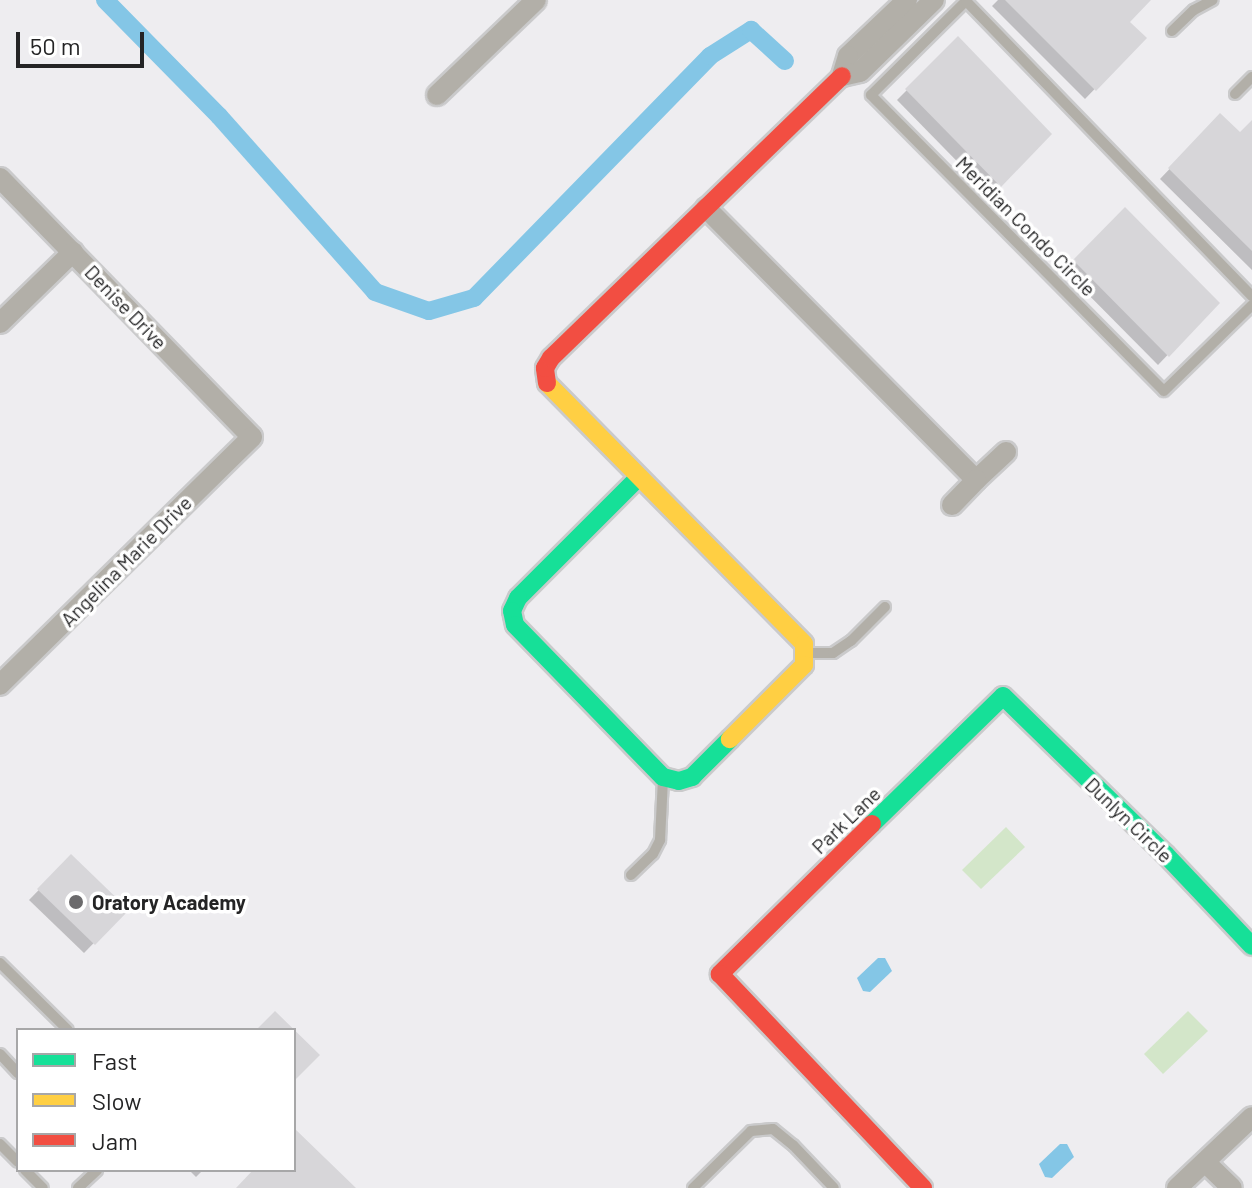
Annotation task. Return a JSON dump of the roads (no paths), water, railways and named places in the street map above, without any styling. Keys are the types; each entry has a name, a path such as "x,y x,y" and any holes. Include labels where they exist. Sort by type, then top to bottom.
{"street":[{"path":"437,95 536,0"},
{"path":"639,477 518,598 512,611 515,625 663,777 679,781 692,777 804,665 804,644 546,382 545,368 842,76 848,56 907,0"},
{"path":"842,76 860,72 934,0"},
{"name":"Denise Drive","path":"0,178 252,437"},
{"path":"706,208 976,480"},
{"path":"0,323 73,252"},
{"name":"Angelina Marie Drive","path":"0,685 252,437"},
{"path":"952,505 1006,452"},
{"name":"Dunlyn Circle","path":"1003,696 1166,855 1252,946"},
{"name":"Park Lane","path":"923,1188 720,974 1003,696"},
{"path":"1189,1184 1205,1162 1252,1117"},
{"path":"1205,1162 1232,1188"}],"lane":[{"path":"967,0 1252,296"},
{"name":"Meridian Condo Circle","path":"967,0 871,95 1164,391 1252,305"},
{"path":"1172,31 1194,10 1213,0"},
{"path":"1235,94 1252,77"},
{"path":"806,653 833,653 851,641 885,607"},
{"path":"631,875 653,854 660,840 663,777"},
{"path":"0,963 66,1028"},
{"path":"0,1054 16,1071"},
{"path":"693,1188 751,1131 773,1129 793,1145 834,1188"},
{"path":"0,1144 16,1160"},
{"path":"27,1172 43,1188"},
{"path":"78,1188 95,1172"}],"water":[{"path":"878,958 885,958 892,971 870,992 863,991 857,978"},
{"path":"1060,1144 1067,1144 1074,1157 1052,1178 1045,1177 1039,1164"}],"waterway":[{"path":"105,0 219,116 375,292 429,311 474,298 710,56 751,30 785,61"}],"place":[{"name":"Oratory Academy","path":"76,902"}]}
